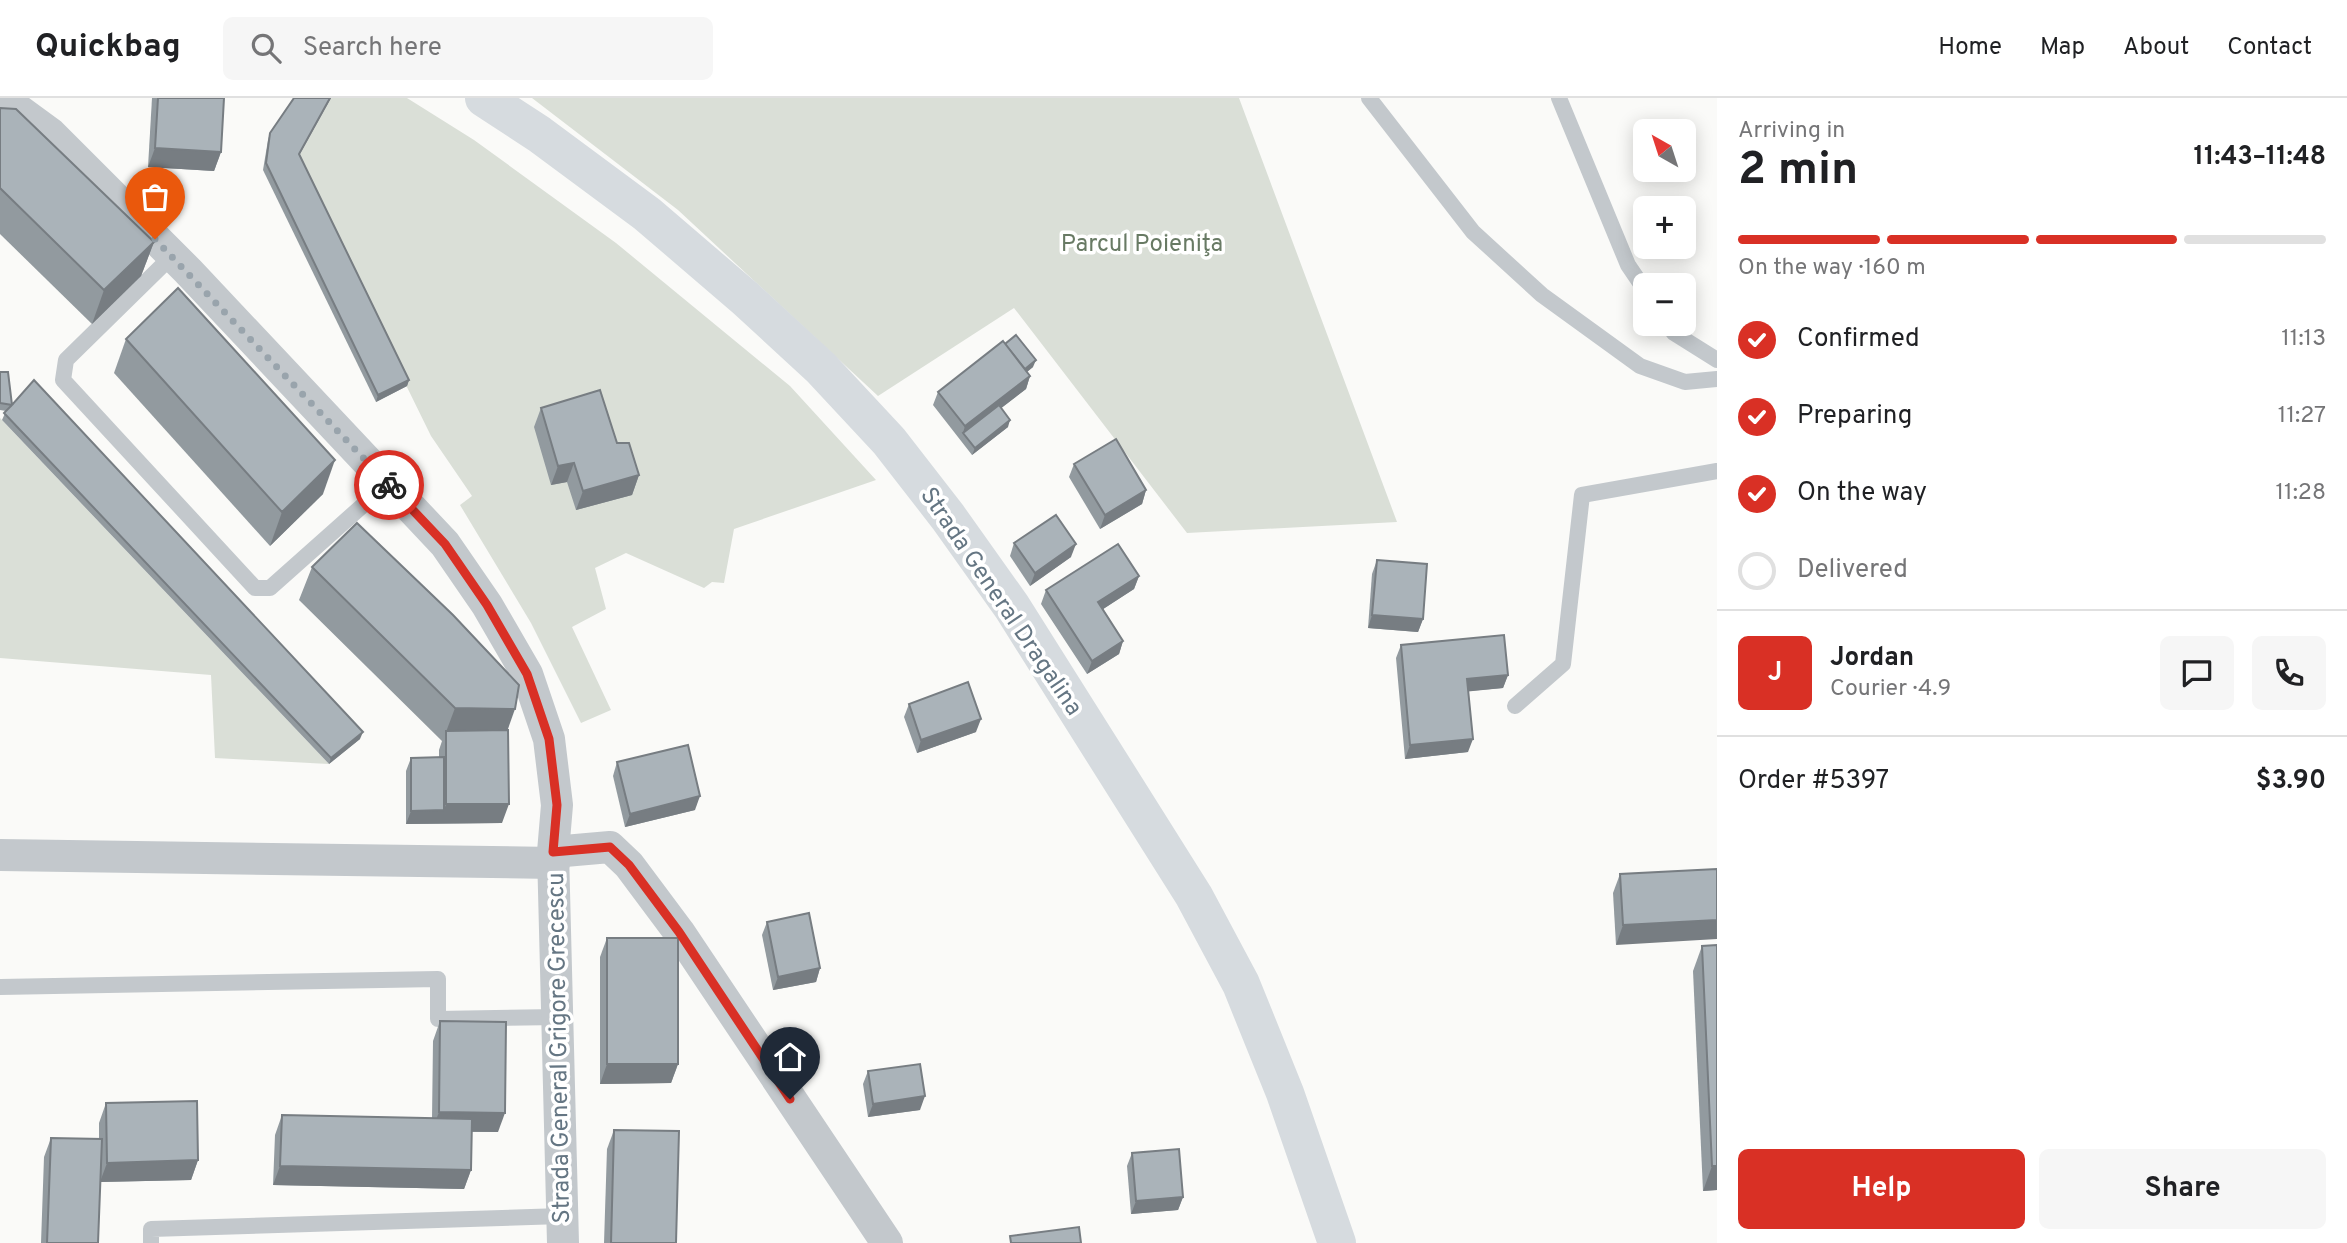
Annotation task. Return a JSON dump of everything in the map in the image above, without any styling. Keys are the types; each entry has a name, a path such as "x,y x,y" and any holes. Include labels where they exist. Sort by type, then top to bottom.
{"main road":[{"name":"Strada General Dragalina","path":"484,98 540,134 647,214 745,298 821,368 889,441 948,517 1012,607 1194,896 1241,984 1285,1094 1337,1243"}],"street":[{"name":"Strada General Grigore Grecescu","path":"2,98 51,134 172,256 445,544 487,605 527,674 549,739 557,805 554,858 562,1230"},
{"path":"0,855 554,858 610,847 629,865 679,932 887,1243"}],"lane":[{"path":"1368,98 1473,232 1542,295 1640,366 1685,382 1717,379"},
{"path":"1559,98 1633,273"},
{"path":"172,256 66,360 63,380 255,588 270,588 388,483"},
{"path":"1679,336 1717,360"},
{"path":"1515,706 1563,664 1582,495 1717,471"},
{"path":"0,987 438,979 438,1019 558,1017"},
{"path":"151,1243 151,1229 562,1230"}],"green space":[{"path":"331,98 407,98 474,140 616,243 790,386 876,480 734,529 724,583 712,582 704,588 626,553 595,568 606,609 572,627 611,710 581,723 531,623 460,505 472,496 431,436 296,161"},
{"name":"Parcul Poieniţa","path":"532,98 1239,98 1397,522 1187,533 1014,308 878,396 678,210"},
{"path":"0,418 329,764 215,758 211,675 0,658"}],"building":[{"path":"158,98 224,98 221,152 155,148"},
{"path":"294,98 330,98 299,154 409,380 378,395 266,163 270,133"},
{"path":"0,108 16,109 154,242 104,290 0,188"},
{"path":"178,288 335,460 282,512 126,339"},
{"path":"1016,335 1036,360 1025,369 1005,344"},
{"path":"1003,341 1030,376 965,426 938,392"},
{"path":"0,372 8,372 12,405 0,403"},
{"path":"34,380 363,732 331,758 4,413"},
{"path":"600,390 617,443 629,443 639,475 583,491 574,463 558,466 541,408"},
{"path":"999,405 1010,420 975,448 963,433"},
{"path":"1116,439 1146,490 1105,515 1074,464"},
{"path":"1056,515 1076,544 1035,573 1014,543"},
{"path":"357,523 453,615 519,685 515,709 455,708 312,567"},
{"path":"1118,544 1139,576 1098,602 1123,641 1092,661 1046,590"},
{"path":"1377,560 1427,564 1423,619 1372,615"},
{"path":"1504,635 1508,675 1467,679 1473,739 1410,745 1401,645"},
{"path":"968,682 981,719 921,740 909,704"},
{"path":"508,730 509,804 446,804 446,731"},
{"path":"688,745 700,796 630,814 617,762"},
{"path":"444,757 444,810 411,811 411,758"},
{"path":"1717,869 1717,920 1623,925 1620,874"},
{"path":"809,913 820,968 778,977 767,922"},
{"path":"607,938 678,938 678,1064 607,1064"},
{"path":"1717,945 1717,1166 1712,1166 1702,946"},
{"path":"440,1021 506,1022 505,1113 439,1112"},
{"path":"920,1064 925,1096 873,1104 868,1071"},
{"path":"197,1101 198,1160 107,1163 106,1103"},
{"path":"282,1115 472,1119 471,1170 280,1166"},
{"path":"614,1130 679,1131 676,1243 611,1243"},
{"path":"51,1138 102,1139 98,1243 47,1243"},
{"path":"1179,1149 1183,1197 1136,1201 1132,1153"},
{"path":"1079,1227 1081,1243 1011,1243 1010,1236"}],"way so far":[{"path":"155,239 389,485"}],"route":[{"path":"389,485 445,544 487,605 527,674 549,739 557,805 553,852 610,847 629,865 679,932 790,1099"}]}
